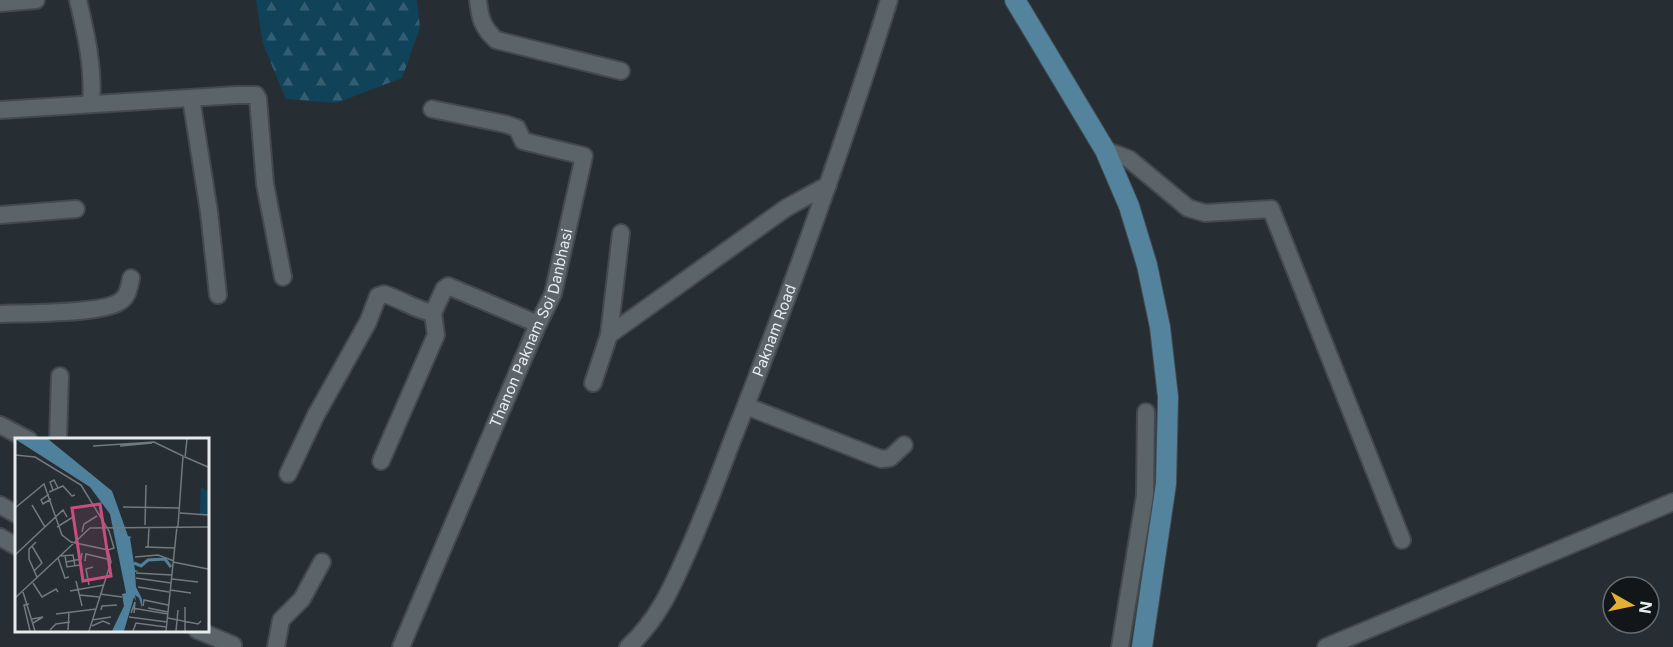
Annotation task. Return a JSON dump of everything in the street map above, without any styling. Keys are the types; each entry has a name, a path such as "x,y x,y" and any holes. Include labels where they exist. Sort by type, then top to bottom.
{"main road":[{"path":"1015,0 1105,150 1129,206 1147,265 1160,327 1168,397 1166,484 1142,647"}],"street":[{"path":"0,3 36,0"},
{"path":"78,0 90,56 91,104"},
{"path":"478,0 486,30 496,40 621,71"},
{"name":"Paknam Road","path":"628,647 656,616 670,593 699,525 784,310 889,0"},
{"path":"0,110 256,95 265,184 283,277"},
{"path":"191,98 209,212 218,295"},
{"name":"Thanon Paknam Soi Danbhasi","path":"401,647 538,324 553,294 584,156 523,141 517,128 505,124 432,109"},
{"path":"1105,150 1129,159 1188,208 1205,213 1272,209 1402,540"},
{"path":"609,335 786,208 828,185"},
{"path":"0,214 76,209"},
{"path":"593,383 609,335 621,233"},
{"path":"0,314 102,309 118,303 127,296 131,278"},
{"path":"381,461 436,335 433,313 444,289 448,286 538,324"},
{"path":"288,474 316,415 368,322 378,296 384,294 391,296 412,307 433,313"},
{"path":"58,438 60,376"},
{"path":"746,406 881,459 890,458 904,445"},
{"path":"1120,647 1145,495 1146,412"},
{"path":"0,425 25,438"},
{"path":"1326,647 1673,502"},
{"path":"0,505 15,513"},
{"path":"276,647 281,620 302,599 322,562"},
{"path":"208,630 234,646"},
{"path":"202,632 234,646"}],"green space":[{"path":"256,0 417,0 420,28 402,78 336,103 286,99 263,44"}]}
